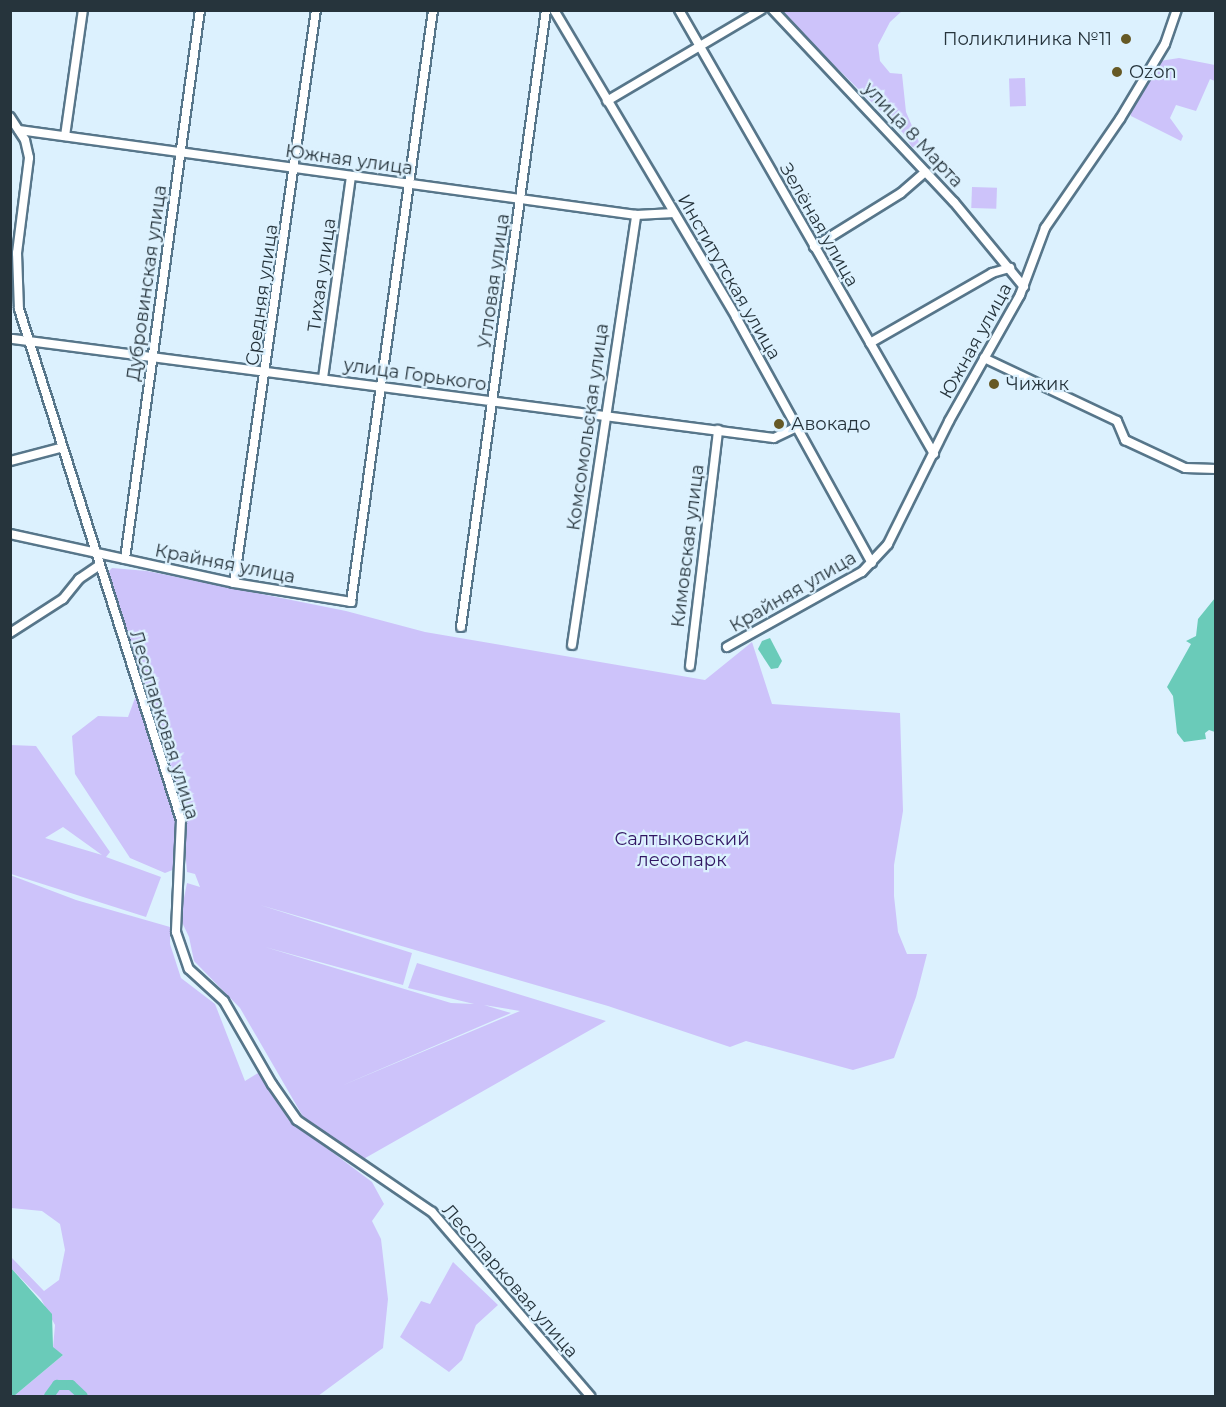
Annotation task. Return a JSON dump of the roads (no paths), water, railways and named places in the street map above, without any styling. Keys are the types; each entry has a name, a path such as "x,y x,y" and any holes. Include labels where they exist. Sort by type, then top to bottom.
{"street":[{"path":"65,136 83,10"},
{"name":"Дубровинская улица","path":"126,559 200,10"},
{"name":"Средняя улица","path":"234,584 316,10"},
{"path":"381,386 433,10"},
{"name":"Угловая улица","path":"461,627 546,10"},
{"name":"Институтская улица","path":"554,10 674,213 872,563"},
{"name":"Зелёная улица","path":"679,10 934,454"},
{"path":"608,101 761,10"},
{"name":"улица 8 Марта","path":"773,10 925,172 1024,287"},
{"name":"Южная улица","path":"872,563 888,544 984,358 1024,287 1045,228 1120,119 1165,44 1177,10"},
{"path":"10,117 20,130"},
{"name":"Южная улица","path":"20,130 636,215 674,213"},
{"name":"Лесопарковая улица","path":"20,130 29,158 16,260 23,324 93,552 181,820 176,932 189,969 224,1001 272,1084 297,1120 437,1217 590,1396"},
{"path":"814,247 901,193 925,172"},
{"name":"Тихая улица","path":"322,378 351,176"},
{"name":"Комсомольская улица","path":"572,645 604,415 636,215"},
{"path":"870,343 992,273 1010,268"},
{"path":"12,340 23,324"},
{"name":"улица Горького","path":"12,340 27,338 778,438 797,427"},
{"path":"984,358 1117,421 1125,440 1185,468 1215,469"},
{"name":"Крайняя улица","path":"10,534 234,584 351,602 381,386"},
{"name":"Кимовская улица","path":"690,666 718,430"},
{"path":"10,461 60,448"},
{"name":"Крайняя улица","path":"727,647 862,572 872,563"},
{"path":"10,633 63,599 79,579 98,566"}],"waterway":[{"path":"49,1396 57,1385 71,1385 83,1396"}],"place":[{"name":"Поликлиника №11","path":"1126,39"},
{"name":"Ozon","path":"1117,72"},
{"name":"Чижик","path":"994,384"},
{"name":"Авокадо","path":"779,424"}],"park label":[{"name":"Салтыковский лесопарк","path":"682,850"}]}
